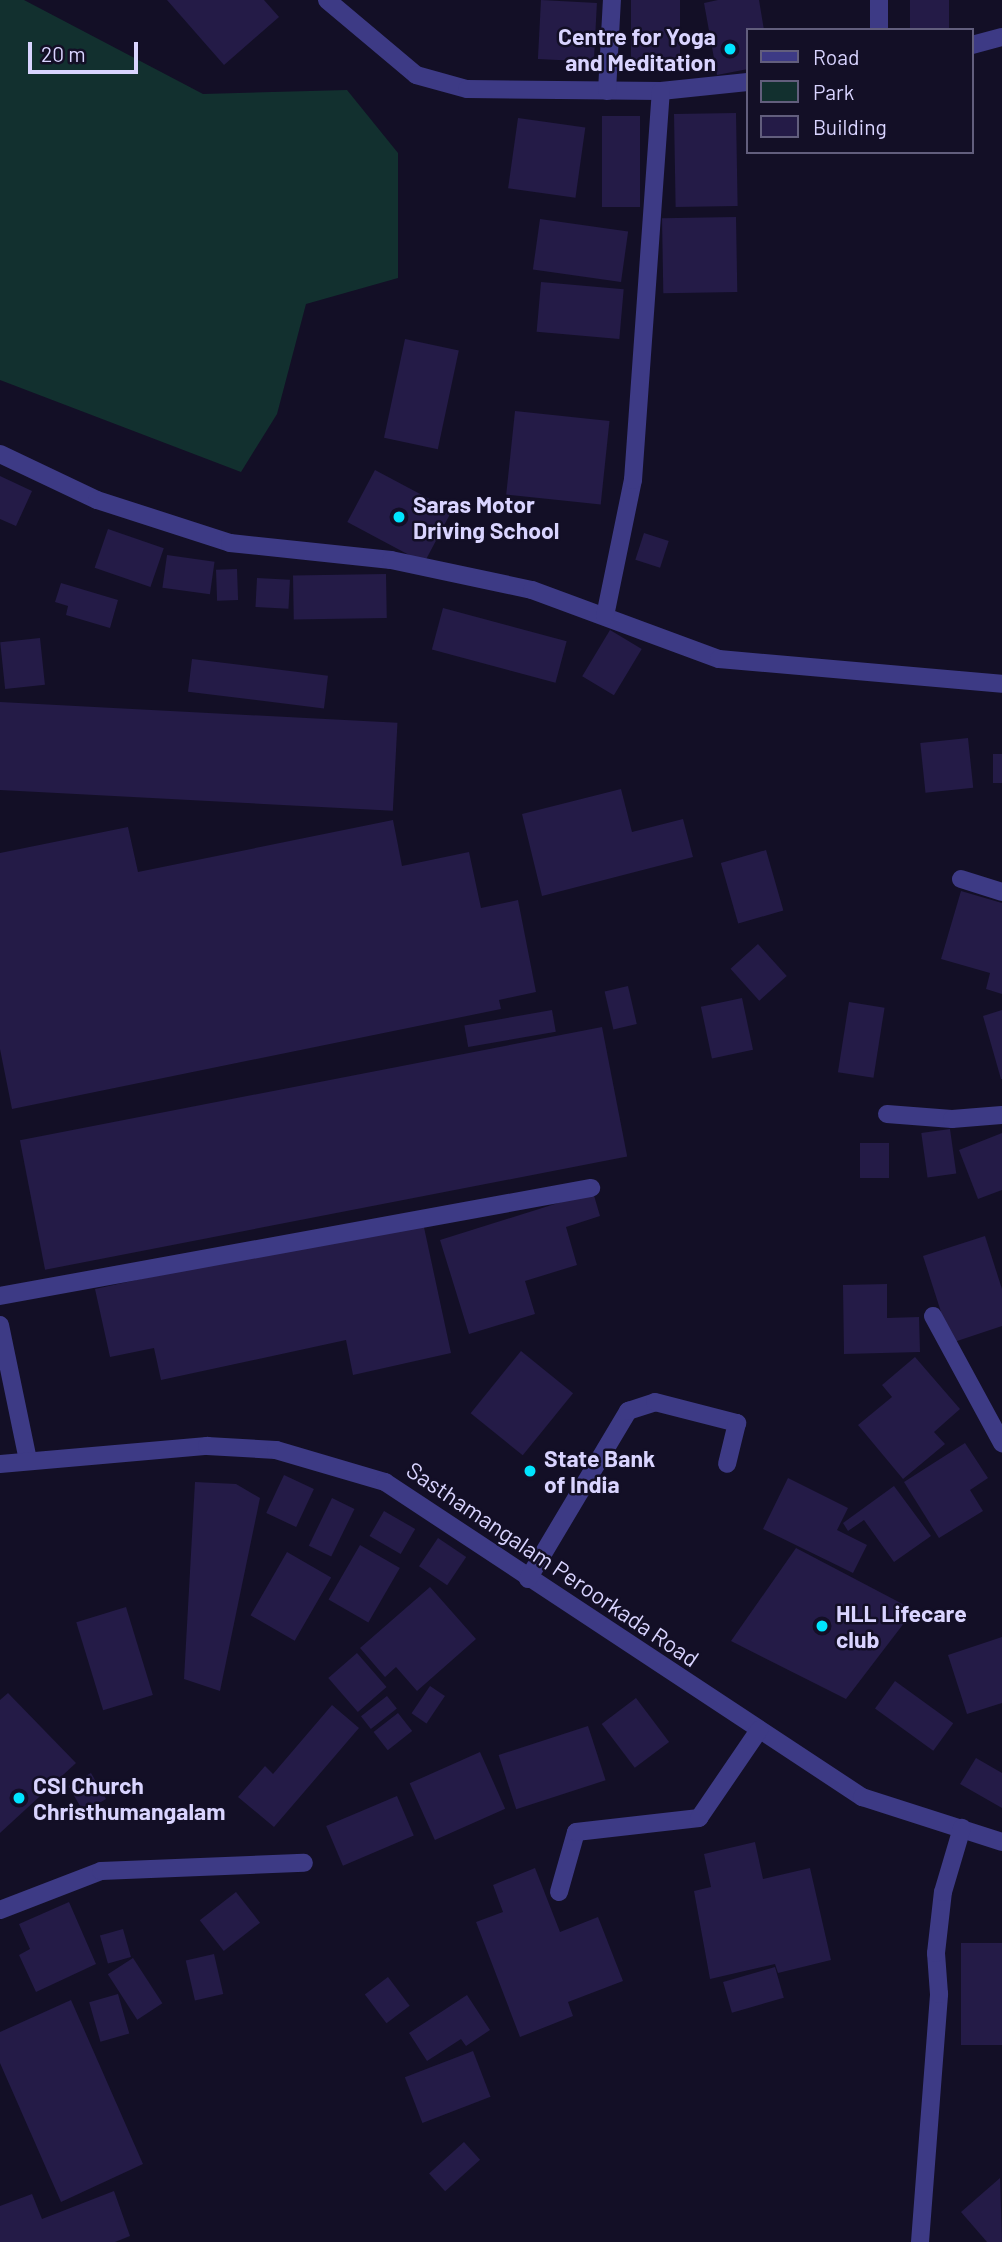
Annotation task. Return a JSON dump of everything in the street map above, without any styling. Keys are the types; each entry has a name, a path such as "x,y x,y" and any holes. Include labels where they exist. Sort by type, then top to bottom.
{"street":[{"path":"327,0 416,75 467,89 661,92 746,82"},
{"path":"607,91 612,0"},
{"path":"879,28 880,0"},
{"path":"974,44 1002,37"},
{"path":"605,617 633,480 661,92"},
{"path":"0,454 97,500 229,543 391,560 532,590 719,659 1002,684"},
{"path":"961,879 1002,892"},
{"path":"887,1114 953,1119 1002,1115"},
{"path":"0,1296 591,1188"},
{"path":"933,1316 1002,1443"},
{"path":"0,1325 28,1460"},
{"path":"528,1579 628,1410 655,1402 737,1423 727,1464"},
{"name":"Sasthamangalam Peroorkada Road","path":"0,1464 207,1446 276,1450 385,1482 528,1579 862,1797 1002,1842"},
{"path":"559,1892 576,1832 699,1818 759,1730"},
{"path":"920,2242 939,1994 936,1953 943,1892 962,1828"},
{"path":"0,1910 101,1871 304,1863"}],"green space":[{"path":"0,0 24,0 203,94 347,90 398,153 398,278 306,304 277,414 241,472 0,380"}],"building":[{"path":"167,0 264,0 279,17 224,65"},
{"path":"541,0 597,3 594,62 538,59"},
{"path":"631,0 680,0 680,67 631,67"},
{"name":"Centre for Yoga and Meditation","path":"718,0 759,0 764,28 746,28 746,69 717,75 704,3"},
{"path":"910,0 949,0 949,28 910,28"},
{"path":"736,113 738,206 676,207 674,114"},
{"path":"602,116 640,116 640,207 602,207"},
{"path":"518,118 585,127 575,198 508,188"},
{"path":"736,217 737,292 663,293 662,218"},
{"path":"540,219 628,231 621,282 533,270"},
{"path":"541,282 624,289 619,339 537,332"},
{"path":"405,339 459,350 438,449 384,438"},
{"path":"515,411 609,421 601,504 506,495"},
{"name":"Saras Motor Driving School","path":"375,470 452,511 424,563 347,522"},
{"path":"0,476 32,491 16,526 0,519"},
{"path":"108,529 164,548 150,587 95,568"},
{"path":"644,533 669,541 660,568 635,560"},
{"path":"167,555 215,562 210,594 162,588"},
{"path":"237,569 238,600 217,601 216,570"},
{"path":"386,574 387,618 294,620 293,576"},
{"path":"257,578 290,580 288,609 255,607"},
{"path":"61,583 118,600 110,628 66,615 68,606 55,602"},
{"path":"443,608 567,641 556,683 432,650"},
{"path":"610,630 642,649 614,695 582,676"},
{"path":"40,638 45,685 5,689 0,642"},
{"path":"192,659 328,676 324,708 188,692"},
{"path":"0,702 397,723 393,811 0,790"},
{"path":"968,738 973,788 925,793 920,743"},
{"path":"993,754 1002,754 1002,783 993,783"},
{"path":"621,789 632,832 683,819 693,857 542,896 522,814"},
{"path":"393,820 402,866 469,852 481,908 518,900 536,992 499,1000 501,1009 12,1109 0,1049 0,853 128,827 138,872"},
{"path":"766,850 783,911 738,924 721,863"},
{"path":"961,891 1002,903 1002,994 986,989 990,973 941,959"},
{"path":"758,944 787,976 759,1001 731,969"},
{"path":"628,986 637,1024 613,1029 605,991"},
{"path":"742,998 753,1050 712,1059 701,1007"},
{"path":"849,1002 885,1008 873,1078 838,1072"},
{"path":"552,1010 556,1032 468,1047 464,1025"},
{"path":"1002,1010 1002,1079 1001,1079 983,1016"},
{"path":"602,1027 627,1157 45,1270 20,1140"},
{"path":"950,1129 956,1174 928,1178 921,1133"},
{"path":"1002,1133 1002,1190 978,1199 959,1150"},
{"path":"860,1143 889,1143 889,1178 860,1178"},
{"path":"593,1192 600,1216 566,1227 577,1265 525,1281 535,1314 469,1334 440,1240"},
{"path":"422,1218 451,1353 353,1375 346,1340 161,1380 154,1348 110,1357 95,1289"},
{"path":"985,1236 1002,1289 1002,1326 951,1343 923,1256"},
{"path":"887,1284 887,1318 919,1317 920,1352 844,1354 843,1285"},
{"path":"521,1351 573,1393 523,1455 471,1413"},
{"path":"915,1357 960,1409 934,1432 945,1444 903,1479 858,1425 892,1397 882,1385"},
{"path":"965,1443 988,1478 970,1490 983,1511 939,1538 904,1482"},
{"path":"284,1475 314,1489 296,1527 266,1513"},
{"path":"788,1478 848,1508 837,1530 867,1545 853,1573 763,1529"},
{"path":"195,1482 236,1484 260,1498 220,1691 184,1679"},
{"path":"894,1486 931,1536 894,1562 864,1520 848,1531 843,1523"},
{"path":"332,1498 354,1509 331,1557 309,1546"},
{"path":"384,1511 415,1529 401,1554 370,1536"},
{"path":"438,1538 466,1557 447,1585 419,1566"},
{"path":"360,1545 400,1568 368,1623 328,1600"},
{"name":"HLL Lifecare club","path":"796,1548 914,1610 846,1699 731,1641"},
{"path":"287,1552 331,1578 295,1641 250,1615"},
{"path":"430,1587 476,1639 417,1691 396,1667 385,1677 360,1648"},
{"path":"126,1607 153,1695 103,1710 76,1622"},
{"path":"1002,1637 1002,1703 967,1714 948,1655"},
{"path":"357,1653 387,1687 358,1712 328,1678"},
{"path":"895,1681 953,1723 933,1751 875,1709"},
{"path":"430,1686 445,1696 426,1723 412,1713"},
{"name":"CSI Church Christhumangalam","path":"8,1693 76,1763 0,1833 0,1700"},
{"path":"387,1696 397,1709 371,1729 361,1716"},
{"path":"636,1698 669,1742 635,1768 602,1724"},
{"path":"332,1705 359,1728 274,1827 238,1797 265,1766 273,1774"},
{"path":"398,1713 412,1731 388,1750 374,1732"},
{"path":"588,1726 606,1780 516,1809 499,1755"},
{"path":"480,1752 505,1809 435,1840 410,1783"},
{"path":"976,1758 1002,1773 1002,1808 960,1784"},
{"path":"91,1773 106,1799 83,1812 68,1786"},
{"path":"397,1796 414,1836 343,1866 326,1826"},
{"path":"755,1842 763,1879 810,1868 831,1960 778,1973 775,1964 710,1979 694,1891 711,1887 704,1854"},
{"path":"535,1868 560,1932 598,1917 623,1981 568,2002 573,2016 520,2037 476,1922 503,1912 493,1885"},
{"path":"236,1892 260,1923 224,1951 200,1920"},
{"path":"69,1902 96,1964 36,1992 19,1955 30,1949 19,1924"},
{"path":"123,1929 131,1957 108,1963 100,1936"},
{"path":"961,1943 1002,1943 1002,2045 961,2045"},
{"path":"214,1954 223,1994 195,2000 186,1961"},
{"path":"133,1958 162,2003 137,2020 108,1974"},
{"path":"775,1967 784,1998 732,2013 723,1982"},
{"path":"388,1977 410,2006 387,2023 365,1994"},
{"path":"118,1994 129,2033 100,2042 89,2002"},
{"path":"467,1995 490,2030 466,2046 461,2039 427,2061 409,2033"},
{"path":"71,2000 143,2164 61,2202 0,2063 0,2032"},
{"path":"473,2051 491,2097 422,2123 405,2077"},
{"path":"464,2142 480,2160 445,2191 429,2173"},
{"path":"1000,2178 1002,2242 987,2242 961,2212"},
{"path":"114,2191 130,2236 115,2242 0,2242 0,2206 32,2194 42,2219"}],"place":[{"name":"Centre for Yoga and Meditation","path":"730,49"},
{"name":"Saras Motor Driving School","path":"399,517"},
{"name":"State Bank of India","path":"530,1471"},
{"name":"HLL Lifecare club","path":"822,1626"},
{"name":"CSI Church Christhumangalam","path":"19,1798"}]}
